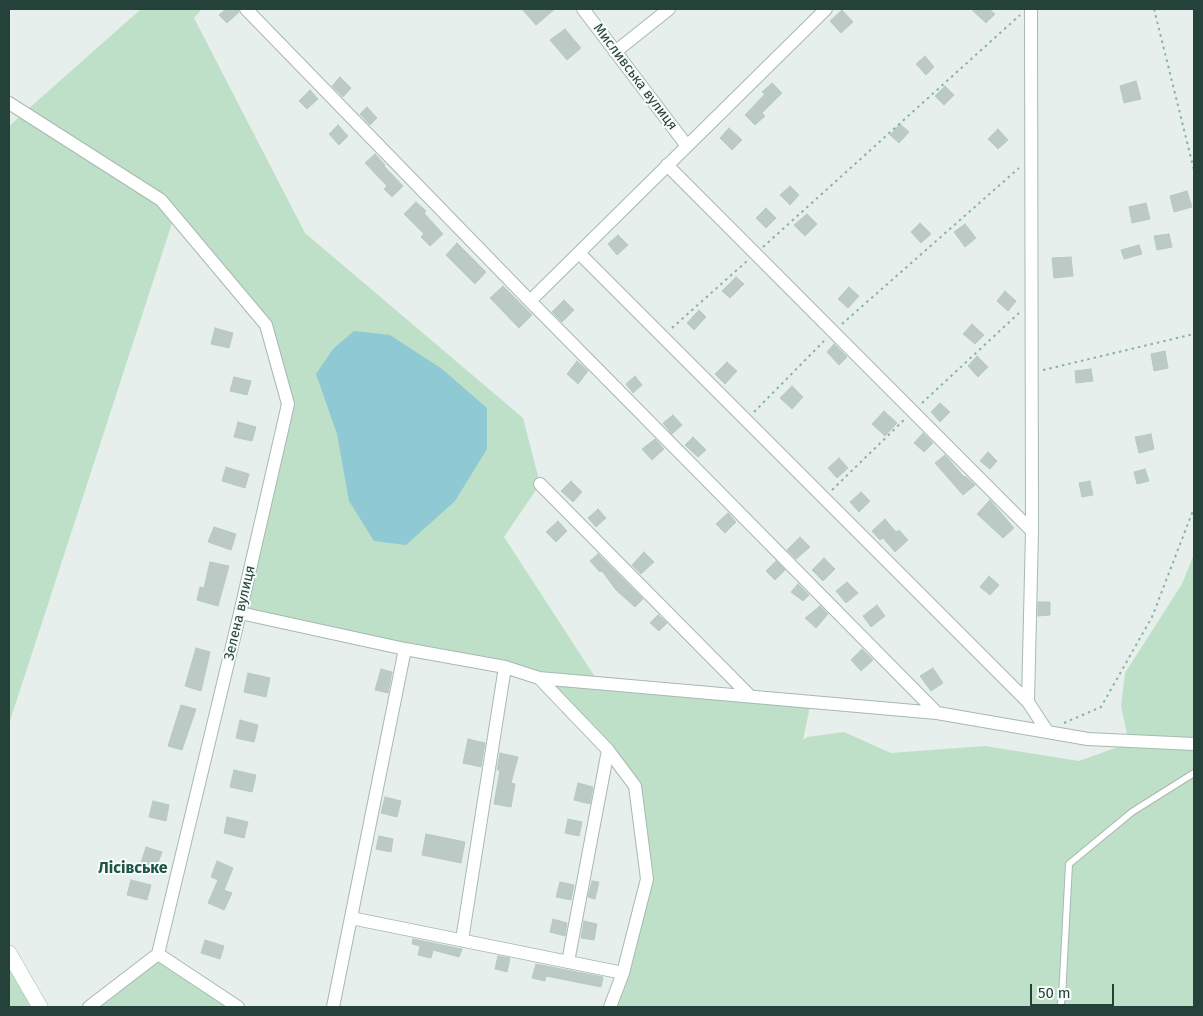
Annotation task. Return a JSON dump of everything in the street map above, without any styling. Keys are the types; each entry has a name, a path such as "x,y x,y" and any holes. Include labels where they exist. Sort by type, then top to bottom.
{"street":[{"path":"246,9 530,301 936,713"},
{"name":"Мисливська вулиця","path":"583,9 687,146"},
{"path":"615,52 669,9"},
{"path":"530,301 826,9"},
{"path":"1028,702 1032,531 1031,9"},
{"name":"Зелена вулиця","path":"9,103 161,200 266,325 288,404 158,954"},
{"path":"667,166 1032,531"},
{"path":"578,253 1028,702 1047,731"},
{"path":"540,484 750,696"},
{"path":"240,613 405,649 505,667 539,678 936,713 1088,739 1194,744"},
{"path":"333,1007 405,649"},
{"path":"462,940 505,667"},
{"path":"539,678 608,750 635,786 647,879 623,973 610,1007"},
{"path":"568,962 608,750"},
{"path":"351,918 623,973"},
{"path":"9,953 40,1007"},
{"path":"89,1007 158,954 238,1007"}],"lane":[{"path":"1060,1007 1069,864 1132,812 1194,773"}],"path":[{"path":"1154,9 1194,170"},
{"path":"663,337 1020,15"},
{"path":"746,420 833,332 1032,156"},
{"path":"824,498 913,411 1032,301"},
{"path":"1032,373 1194,334"},
{"path":"1047,731 1101,707 1152,617 1194,508"}],"green space":[{"path":"141,9 202,9 194,18 305,233 523,418 540,484 504,537 599,683 811,702 803,740 807,737 844,732 891,753 985,746 1079,761 1129,743 1121,706 1125,673 1182,584 1194,554 1194,1007 610,1007 647,879 635,786 539,678 240,613 288,404 266,325 174,217 9,724 9,126"},
{"path":"158,954 238,1007 89,1007"},
{"path":"9,963 33,1007 9,1007"}],"water":[{"path":"354,331 390,335 442,369 487,408 487,449 455,501 406,545 374,541 349,501 337,434 316,374 333,349"}],"building":[{"path":"226,9 238,9 239,12 227,23 219,15"},
{"path":"522,9 555,9 536,25"},
{"path":"971,9 989,9 995,14 986,23"},
{"path":"842,10 853,22 841,33 830,21"},
{"path":"565,29 581,48 567,60 550,40"},
{"path":"925,56 934,67 926,75 916,64"},
{"path":"340,77 351,88 343,97 332,86"},
{"path":"1136,81 1141,99 1124,103 1120,86"},
{"path":"772,83 782,93 762,113 765,116 755,125 745,115 765,94 762,92"},
{"path":"945,86 954,95 944,105 935,96"},
{"path":"310,90 318,99 307,109 299,101"},
{"path":"367,107 377,118 370,125 360,114"},
{"path":"900,124 909,132 899,143 890,135"},
{"path":"338,125 348,136 339,145 329,134"},
{"path":"729,128 742,140 732,150 720,138"},
{"path":"998,129 1008,140 998,149 988,139"},
{"path":"375,154 403,186 392,197 384,189 387,186 365,163"},
{"path":"790,186 799,195 790,205 780,195"},
{"path":"1187,191 1192,207 1174,212 1170,196"},
{"path":"416,202 426,211 424,213 443,234 430,246 421,237 424,234 404,214"},
{"path":"1146,203 1150,219 1132,223 1129,207"},
{"path":"766,208 776,218 766,228 756,218"},
{"path":"807,214 817,224 805,236 794,225"},
{"path":"920,223 931,234 921,243 911,232"},
{"path":"965,224 976,238 965,247 954,232"},
{"path":"1169,234 1172,247 1157,250 1154,236"},
{"path":"618,235 628,245 617,255 608,244"},
{"path":"457,243 486,272 475,284 446,255"},
{"path":"1139,245 1142,254 1124,259 1121,250"},
{"path":"1071,257 1073,276 1054,278 1052,258"},
{"path":"736,277 744,284 730,298 722,291"},
{"path":"503,286 532,315 519,328 490,298"},
{"path":"849,287 859,296 848,308 838,299"},
{"path":"1005,291 1016,301 1008,311 997,301"},
{"path":"564,300 574,310 562,322 552,312"},
{"path":"699,310 706,317 694,330 687,323"},
{"path":"972,324 984,335 975,344 963,334"},
{"path":"215,328 233,333 229,348 211,344"},
{"path":"834,344 847,357 839,365 827,352"},
{"path":"1165,351 1168,368 1154,371 1151,354"},
{"path":"977,356 988,367 978,377 968,366"},
{"path":"577,361 588,371 578,384 567,374"},
{"path":"727,362 737,371 725,384 715,374"},
{"path":"1091,369 1093,381 1076,383 1075,371"},
{"path":"635,376 642,385 633,393 626,384"},
{"path":"234,377 251,381 247,395 230,391"},
{"path":"792,386 803,397 792,409 780,398"},
{"path":"940,403 950,412 940,422 931,412"},
{"path":"884,411 897,423 885,436 872,424"},
{"path":"673,415 682,425 672,434 663,423"},
{"path":"238,422 256,427 252,441 234,437"},
{"path":"923,433 933,443 924,452 914,443"},
{"path":"1151,434 1154,449 1139,453 1135,437"},
{"path":"693,437 706,450 698,457 685,445"},
{"path":"655,439 664,449 652,460 642,449"},
{"path":"988,452 997,461 990,469 980,461"},
{"path":"945,455 964,477 975,485 963,495 935,463"},
{"path":"839,458 848,468 837,478 828,468"},
{"path":"226,467 249,474 245,488 222,481"},
{"path":"1145,469 1149,481 1137,484 1134,472"},
{"path":"571,481 582,492 573,502 561,491"},
{"path":"1090,481 1093,495 1082,497 1079,483"},
{"path":"861,492 870,501 859,512 850,502"},
{"path":"990,500 1014,528 1003,538 977,514"},
{"path":"598,509 606,518 596,527 588,518"},
{"path":"728,513 736,522 725,533 716,524"},
{"path":"885,519 896,532 899,530 908,540 895,552 883,538 880,540 872,531"},
{"path":"558,521 567,531 556,542 546,532"},
{"path":"214,527 236,534 231,550 208,542"},
{"path":"800,537 810,547 796,559 787,550"},
{"path":"644,552 654,562 641,574 632,565"},
{"path":"598,554 643,599 635,607 616,590 602,571 600,572 590,561"},
{"path":"824,558 835,569 823,581 812,570"},
{"path":"776,561 785,570 775,580 766,571"},
{"path":"210,562 229,566 218,606 197,600 200,587 204,588"},
{"path":"989,576 999,585 990,595 980,587"},
{"path":"847,582 858,593 846,603 836,591"},
{"path":"798,584 809,595 803,601 791,592"},
{"path":"1038,602 1050,602 1050,615 1038,616"},
{"path":"877,605 885,616 871,627 863,616"},
{"path":"820,606 828,614 816,628 805,618"},
{"path":"658,615 667,623 659,631 650,623"},
{"path":"196,648 210,652 201,691 185,686"},
{"path":"862,649 873,660 861,671 851,660"},
{"path":"933,668 943,683 931,691 920,676"},
{"path":"381,669 392,672 388,693 375,690"},
{"path":"248,673 270,678 266,697 244,692"},
{"path":"181,705 196,709 182,750 168,746"},
{"path":"240,720 258,725 254,742 236,738"},
{"path":"468,739 485,743 481,767 463,763"},
{"path":"500,753 518,757 511,783 515,784 511,807 494,804 500,770 497,770"},
{"path":"234,770 256,775 252,792 230,787"},
{"path":"578,783 593,787 590,804 574,800"},
{"path":"385,797 401,801 397,817 381,813"},
{"path":"153,801 169,805 166,821 149,817"},
{"path":"227,817 248,822 244,838 224,833"},
{"path":"568,819 582,822 579,836 565,833"},
{"path":"426,834 465,842 461,863 422,855"},
{"path":"379,836 393,839 391,852 376,849"},
{"path":"146,847 162,852 156,868 141,863"},
{"path":"217,861 233,868 224,890 232,893 224,910 208,903 218,880 211,877"},
{"path":"131,880 151,885 147,900 127,895"},
{"path":"592,881 599,882 595,899 588,897"},
{"path":"560,882 574,885 571,900 556,897"},
{"path":"553,919 567,923 565,936 550,932"},
{"path":"584,921 597,924 594,940 581,938"},
{"path":"413,939 462,949 459,957 433,950 431,958 418,955 420,946 412,944"},
{"path":"205,940 224,946 220,959 201,953"},
{"path":"498,956 510,958 507,972 495,969"},
{"path":"536,964 603,977 601,987 546,976 545,981 532,978"}],"district":[{"name":"Лісівське","path":"133,869"}]}
